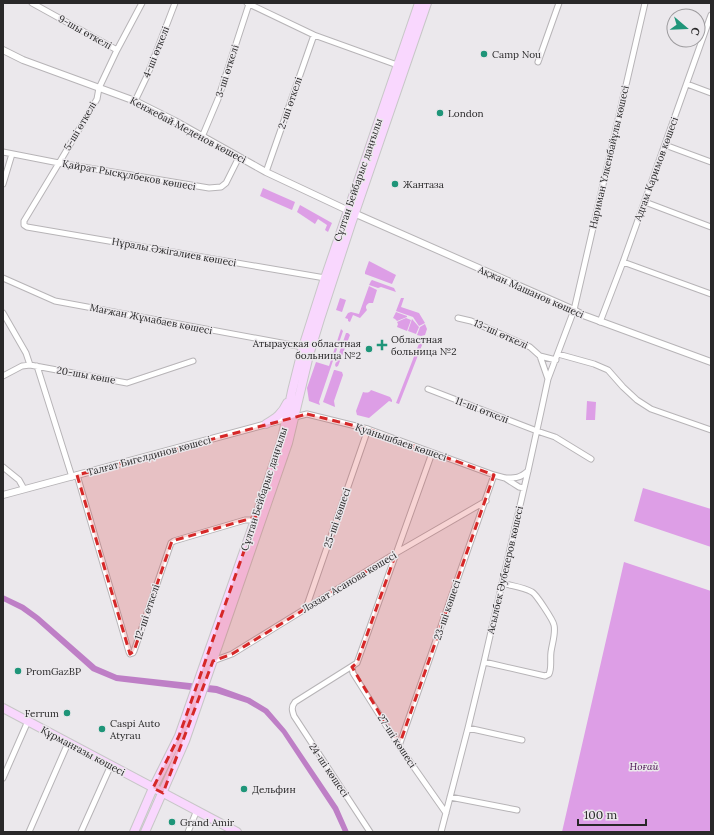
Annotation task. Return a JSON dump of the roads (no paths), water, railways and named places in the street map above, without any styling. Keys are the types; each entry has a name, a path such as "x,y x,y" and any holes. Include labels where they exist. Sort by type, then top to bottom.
{"main road":[{"name":"Сұлтан Бейбарыс даңғылы","path":"145,832 185,741 288,443 292,391 304,347 325,278 351,212 401,66 419,3"},
{"name":"Сұлтан Бейбарыс даңғылы","path":"401,66 427,3"},
{"name":"Сұлтан Бейбарыс даңғылы","path":"134,832 153,788 179,736 290,417 351,212"},
{"path":"266,424 282,413 292,391"},
{"name":"Құрманғазы көшесі","path":"3,708 163,793"},
{"path":"141,782 151,781 160,774"},
{"path":"168,780 168,790 174,798"},
{"path":"141,782 148,789 148,800"},
{"path":"163,793 237,832"},
{"path":"159,802 165,798 174,798"}],"street":[{"name":"9-шы өткелі","path":"32,3 117,50"},
{"name":"5-ші өткелі","path":"24,225 24,221 97,99 99,88 142,3"},
{"name":"4-ші өткелі","path":"135,101 147,76 175,3"},
{"path":"538,62 559,3"},
{"name":"Нариман Үлкенбайұлы көшесі","path":"574,310 645,3"},
{"path":"248,4 314,35 401,66"},
{"name":"3-ші өткелі","path":"202,137 218,99 248,4"},
{"name":"Адгам Каримов көшесі","path":"600,322 645,202 710,22 711,15"},
{"name":"2-ші өткелі","path":"266,172 314,35"},
{"name":"Кенжебай Меденов көшесі","path":"3,50 23,60 135,101 175,121 266,172 351,212"},
{"path":"687,84 711,92"},
{"path":"665,146 711,162"},
{"name":"Қайрат Рысқұлбеков көшесі","path":"3,152 209,188 221,187 226,183 239,158"},
{"path":"3,184 12,154"},
{"path":"645,202 711,227"},
{"name":"Ақжан Машанов көшесі","path":"351,212 583,315 711,362"},
{"name":"Нұралы Әжiгалиев көшесi","path":"24,225 35,229 325,278"},
{"path":"623,262 711,294"},
{"name":"Мағжан Жұмабаев көшесі","path":"3,278 56,301 304,347"},
{"name":"Асылбек Әубекеров көшесі","path":"441,832 484,662 548,380 574,310"},
{"path":"3,313 26,353 30,365"},
{"name":"13-ші өткелі","path":"458,318 471,321 530,347 540,356"},
{"path":"548,380 540,356 557,357 594,364 608,370 637,400 651,409 711,430"},
{"name":"20-шы көше","path":"3,376 22,366 30,365 127,382 193,361"},
{"path":"37,366 74,476"},
{"name":"11-ші өткелі","path":"428,389 555,437 591,459"},
{"name":"Қуанышбаев көшесі","path":"290,417 306,414 368,429 505,478 522,476 528,471"},
{"name":"Талғат Бигелдинов көшесі","path":"3,495 290,417"},
{"name":"25-ші көшесі","path":"306,608 368,429"},
{"path":"352,667 357,663 432,453"},
{"path":"3,468 19,480 24,489"},
{"name":"23-ші көшесі","path":"399,746 494,475"},
{"name":"12-ші өткелі","path":"74,476 130,654 134,651 172,543 174,541 245,520 254,520"},
{"name":"Қуанышбаев көшесі","path":"505,478 519,487 524,488"},
{"name":"Ләззат Асанова көшесі","path":"213,661 232,654 396,553 486,501"},
{"path":"484,662 545,676 551,671 554,625 552,619 535,593 502,583"},
{"name":"27-ші көшесі","path":"352,667 353,673 399,746 446,813"},
{"name":"24-ші көшесі","path":"352,667 295,702 291,710 370,832"},
{"path":"3,778 28,721"},
{"path":"468,728 522,740"},
{"path":"29,832 68,743"},
{"path":"81,832 111,765"},
{"path":"450,797 517,810"},
{"path":"188,832 197,810"}],"place":[{"name":"Camp Nou","path":"484,54"},
{"name":"London","path":"440,113"},
{"name":"Жантаза","path":"395,184"},
{"name":"Областная больница №2","path":"382,345"},
{"name":"Атырауская областная больница №2","path":"369,349"},
{"name":"PromGazBP","path":"18,671"},
{"name":"Ferrum","path":"67,713"},
{"name":"Caspi Auto Atyrau","path":"102,729"},
{"name":"Дельфин","path":"244,789"},
{"name":"Grand Amir","path":"172,822"}],"park label":[{"name":"Ноғай","path":"644,766"}]}
